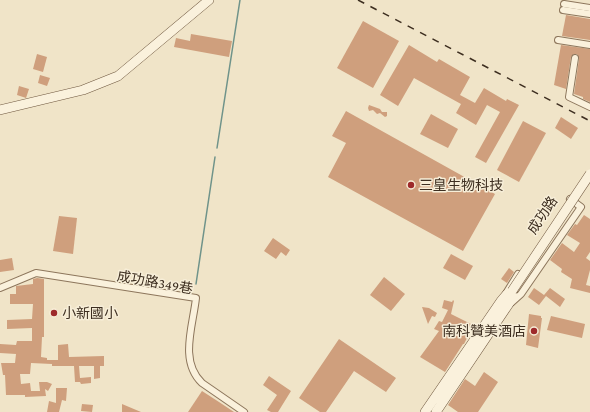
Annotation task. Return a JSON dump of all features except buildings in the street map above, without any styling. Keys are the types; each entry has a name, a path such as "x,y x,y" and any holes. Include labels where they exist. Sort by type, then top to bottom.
{"main road":[{"path":"0,110 83,90 118,76 209,0"},
{"name":"成功路","path":"436,412 505,303 506,294 512,291 590,174"},
{"name":"成功路","path":"425,412 505,303"}],"street":[{"path":"590,8 564,7 590,14"},
{"path":"558,40 590,45"},
{"path":"575,58 569,96 590,107"},
{"name":"成功路","path":"570,199 581,207 522,294 505,303 509,288 570,199"},
{"name":"成功路349巷","path":"0,288 36,273 196,298 189,349 191,367 202,383 244,412"}],"waterway":[{"path":"217,148 240,0"},
{"path":"196,284 215,157"}],"railway":[{"path":"358,0 590,121"}],"place":[{"name":"三皇生物科技","path":"411,185"},
{"name":"小新國小","path":"54,313"},
{"name":"南科贊美酒店","path":"534,331"}]}
